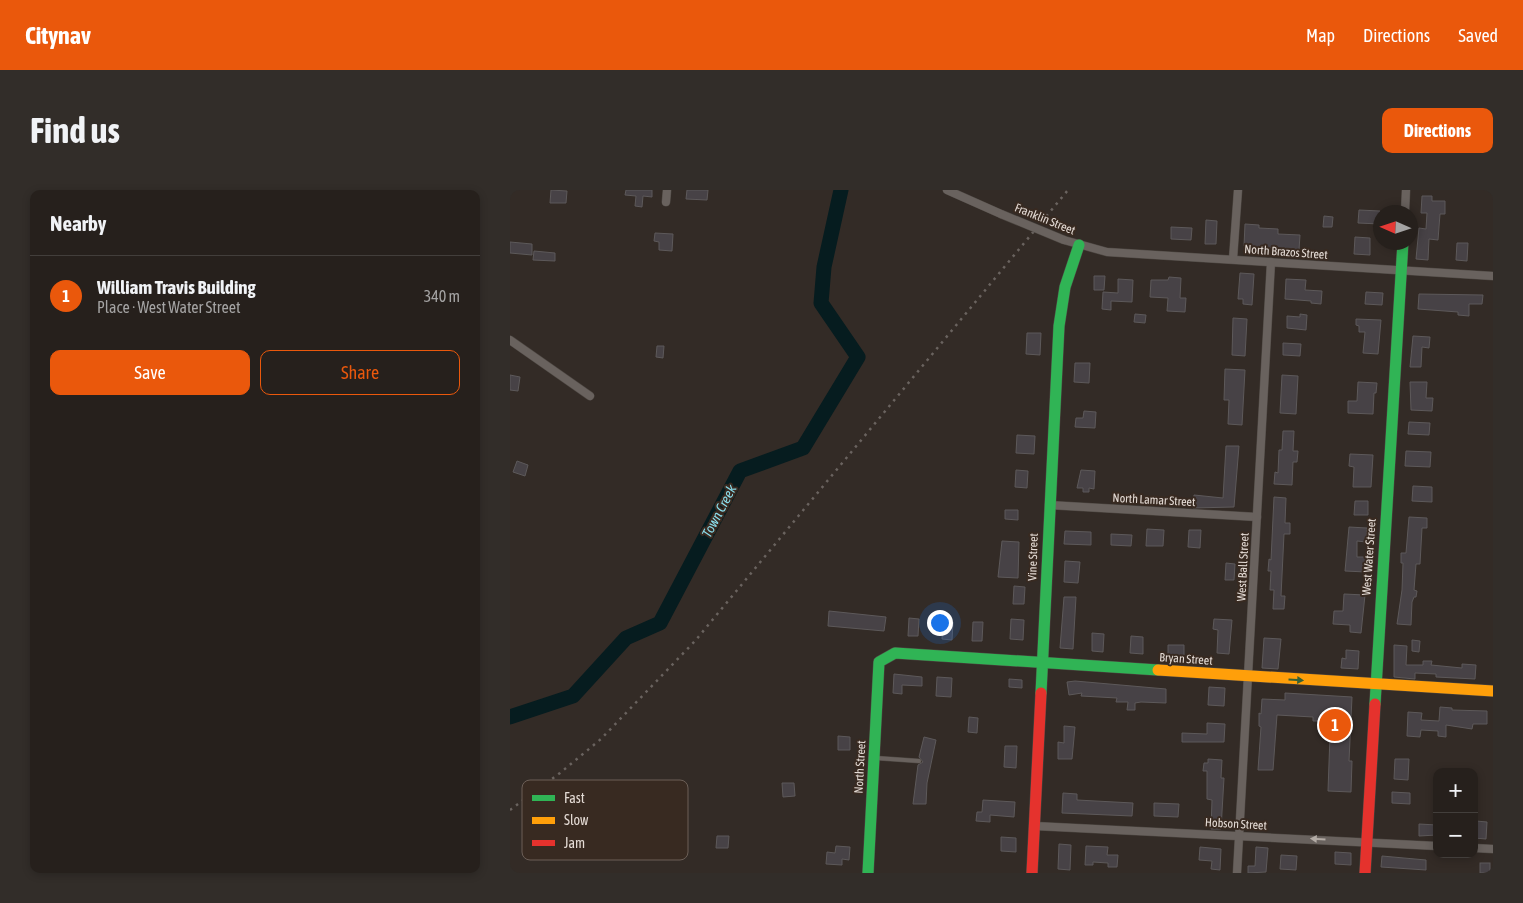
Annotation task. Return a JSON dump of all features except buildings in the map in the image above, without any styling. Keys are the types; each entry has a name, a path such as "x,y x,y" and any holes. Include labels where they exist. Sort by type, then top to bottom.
{"street":[{"path":"666,202 667,190"},
{"name":"Franklin Street","path":"947,190 1079,245"},
{"path":"1233,259 1238,190"},
{"path":"1405,205 1406,190"},
{"name":"North Brazos Street","path":"1079,245 1107,252 1493,276"},
{"name":"Vine Street","path":"1032,873 1059,326 1065,287 1079,245"},
{"name":"West Water Street","path":"1365,873 1403,250"},
{"name":"West Ball Street","path":"1237,873 1271,262"},
{"path":"510,340 590,396"},
{"name":"North Lamar Street","path":"1049,505 1257,517"},
{"name":"Bryan Street","path":"879,662 895,653 1043,664 1493,691"},
{"name":"North Street","path":"868,873 879,662"},
{"name":"Hobson Street","path":"1035,826 1433,846"},
{"path":"1478,848 1493,849"}],"lane":[{"path":"874,758 919,760"}],"waterway":[{"name":"Town Creek","path":"510,717 573,696 626,638 660,623 740,471 803,448 858,357 821,303 824,267 841,190"}],"railway":[{"path":"551,780 601,739 695,641 1068,190"},
{"path":"510,810 522,801"}],"traffic: fast":[{"path":"1041,693 1059,326 1065,287 1079,245"},
{"path":"1375,704 1403,250"},
{"path":"868,873 879,662 895,653 1158,670"}],"traffic: slow":[{"path":"1158,670 1493,691"}],"traffic: jam":[{"path":"1032,873 1041,693"},
{"path":"1365,873 1375,704"}],"place":[{"name":"William Travis Building","path":"1335,725"}]}
